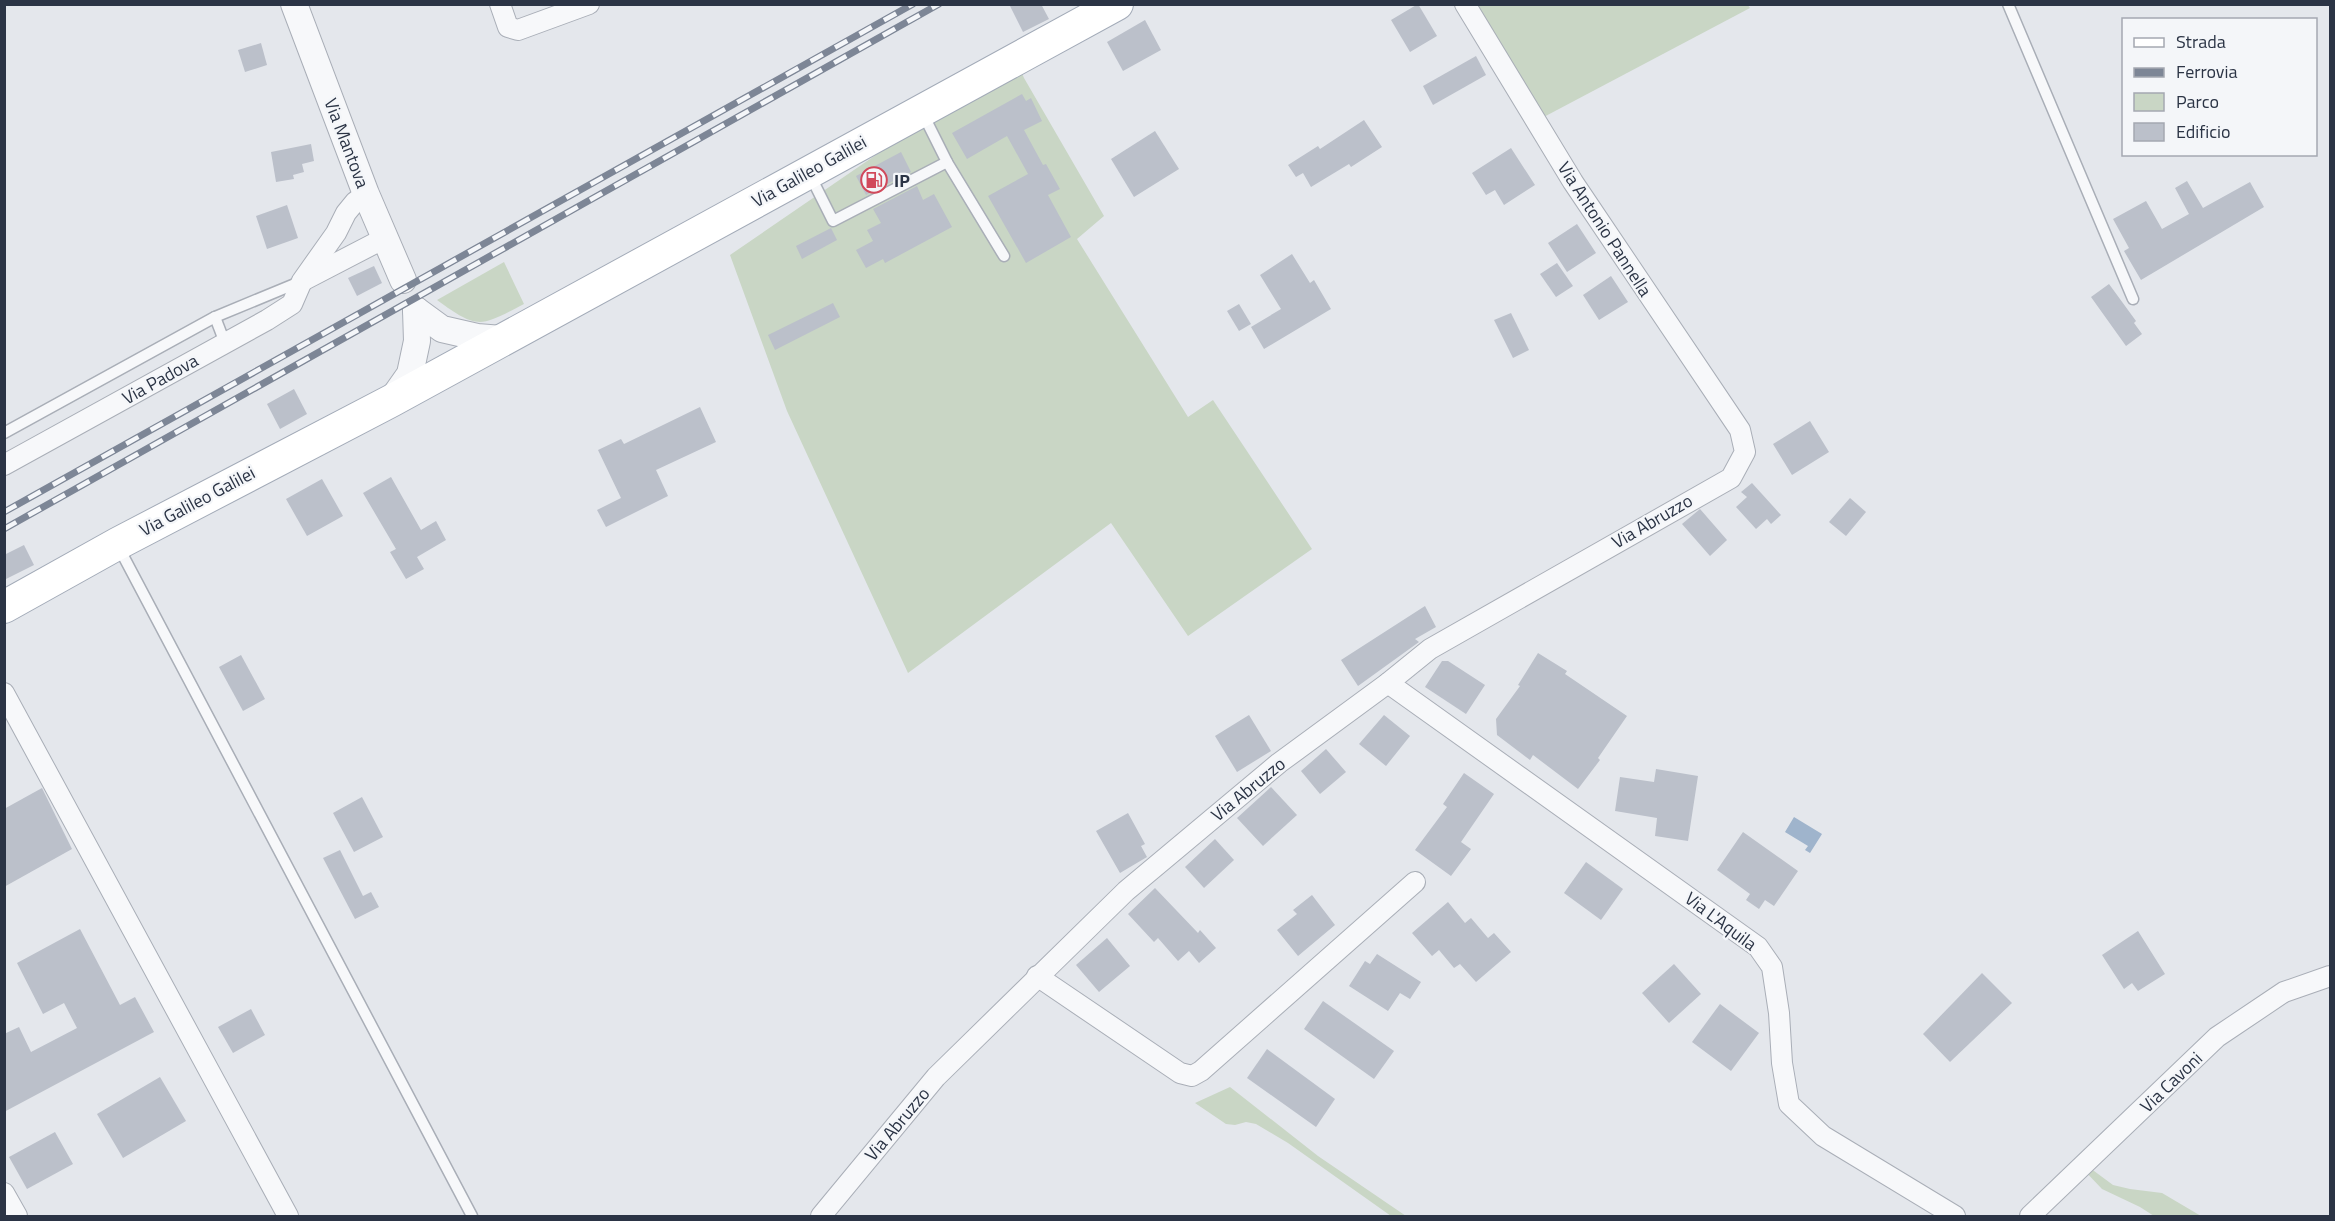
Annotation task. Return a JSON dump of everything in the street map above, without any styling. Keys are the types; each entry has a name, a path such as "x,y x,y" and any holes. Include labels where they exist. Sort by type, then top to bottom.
{"main road":[{"name":"Via Galileo Galilei","path":"4,607 117,544 391,400 1117,4"}],"street":[{"name":"Via Mantova","path":"294,4 366,194 404,280"},
{"path":"500,4 508,27 518,30 589,4"},
{"name":"Via Antonio Pannella","path":"1465,4 1574,182 1740,430 1744,452"},
{"name":"Via Padova","path":"4,465 292,304 302,281 336,233 346,213 366,194"},
{"path":"302,281 385,238"},
{"path":"391,400 410,374 417,342 416,310 442,329 477,337 502,339"},
{"path":"442,329 444,370"},
{"path":"417,342 444,370"},
{"name":"Via Abruzzo","path":"821,1216 936,1077 1037,976 1126,891 1279,763 1388,683 1430,649 1731,477 1744,452"},
{"name":"Via L'Aquila","path":"1388,683 1758,947 1772,967 1779,1013 1782,1063 1789,1104 1823,1136 1955,1216"},
{"path":"4,693 288,1216"},
{"path":"1037,976 1180,1073 1192,1076 1202,1071 1415,882"},
{"name":"Via Cavoni","path":"2030,1216 2217,1037 2284,992 2331,976"},
{"path":"4,1193 17,1216"}],"lane":[{"path":"2008,4 2133,299"},
{"path":"921,111 947,162 1004,256"},
{"path":"808,172 833,221 947,162"},
{"path":"4,433 215,317 302,281"},
{"path":"215,317 225,343"},
{"path":"117,544 472,1216"}],"green space":[{"path":"1482,4 1747,4 1750,8 1540,119 1478,7"},
{"path":"1016,59 1024,78 1104,216 1077,239 1188,417 1213,400 1312,549 1188,636 1111,523 908,673 787,411 730,255"},
{"path":"504,262 524,304 488,321 479,322 462,317 437,300"},
{"path":"1230,1087 1318,1156 1406,1216 1391,1216 1288,1143 1256,1124 1246,1122 1235,1125 1226,1124 1195,1103"},
{"path":"2090,1168 2113,1185 2162,1193 2201,1216 2154,1216 2102,1189 2083,1169"}],"water":[{"path":"1794,817 1822,834 1810,853 1805,850 1808,846 1785,832"}],"building":[{"path":"1009,4 1041,4 1049,19 1023,32"},
{"path":"1418,4 1437,36 1410,52 1391,20"},
{"path":"1145,20 1161,50 1123,71 1107,42"},
{"path":"261,43 267,65 245,72 238,50"},
{"path":"1476,56 1486,75 1433,105 1423,86"},
{"path":"1022,94 1026,101 1031,98 1042,121 1024,130 1043,165 1046,164 1060,189 1048,195 1071,237 1026,263 988,196 1028,174 1007,136 967,159 952,133"},
{"path":"1364,120 1382,147 1351,167 1349,164 1311,187 1303,173 1296,177 1288,165 1318,146 1320,149"},
{"path":"1155,131 1179,169 1134,197 1111,159"},
{"path":"311,144 314,161 302,164 304,172 293,175 294,179 276,182 271,152"},
{"path":"1511,148 1535,185 1504,205 1495,190 1486,195 1472,173"},
{"path":"901,152 911,172 866,195 856,176"},
{"path":"2187,181 2203,208 2250,182 2264,207 2141,280 2124,251 2129,248 2113,219 2146,201 2162,229 2189,214 2175,188"},
{"path":"917,186 923,200 934,194 952,227 885,263 883,259 866,268 856,250 873,241 867,230 881,223 873,209"},
{"path":"287,205 298,238 267,249 256,216"},
{"path":"1577,224 1596,253 1567,272 1548,243"},
{"path":"831,228 837,240 802,259 796,246"},
{"path":"1292,254 1310,283 1314,280 1331,309 1264,349 1251,327 1281,309 1260,275"},
{"path":"1557,263 1573,286 1556,297 1540,274"},
{"path":"374,266 382,283 357,296 348,278"},
{"path":"1611,276 1628,302 1599,320 1583,295"},
{"path":"2109,284 2136,321 2134,323 2142,334 2126,346 2091,297"},
{"path":"833,303 840,317 775,350 768,335"},
{"path":"1239,304 1251,324 1239,331 1227,311"},
{"path":"1511,313 1529,350 1513,358 1494,320"},
{"path":"294,389 307,414 280,429 267,404"},
{"path":"700,407 716,442 656,470 668,496 606,527 597,510 621,498 598,450 621,439 624,444"},
{"path":"1810,421 1829,452 1792,475 1773,444"},
{"path":"391,477 421,530 436,521 446,540 417,557 424,569 406,579 390,552 396,549 363,493"},
{"path":"322,479 343,516 307,536 286,499"},
{"path":"1752,483 1781,515 1771,524 1767,519 1756,529 1736,507 1747,497 1741,492"},
{"path":"1850,498 1866,512 1846,536 1829,522"},
{"path":"1700,509 1727,540 1710,556 1682,524"},
{"path":"24,545 34,565 4,580 4,555"},
{"path":"1425,606 1436,627 1415,639 1419,642 1358,686 1341,660"},
{"path":"1538,653 1567,671 1565,674 1627,716 1598,758 1600,760 1578,789 1533,755 1530,760 1497,735 1496,719 1520,686 1518,685"},
{"path":"241,655 265,699 243,711 219,667"},
{"path":"1442,661 1448,661 1485,685 1466,714 1425,687"},
{"path":"1249,715 1271,751 1237,772 1215,736"},
{"path":"1384,715 1410,736 1386,766 1359,744"},
{"path":"1326,749 1346,772 1320,794 1301,771"},
{"path":"1656,769 1698,776 1688,841 1655,836 1657,818 1615,811 1620,777 1654,782"},
{"path":"1464,773 1494,794 1461,842 1471,849 1451,876 1415,850 1447,807 1443,804"},
{"path":"1271,787 1297,815 1263,846 1237,818"},
{"path":"42,788 72,849 4,887 4,809"},
{"path":"362,797 383,837 354,852 333,813"},
{"path":"1128,813 1145,844 1141,846 1147,857 1120,873 1096,831"},
{"path":"1743,832 1798,871 1774,906 1765,900 1759,909 1746,900 1750,894 1717,870"},
{"path":"1215,839 1234,860 1204,888 1185,867"},
{"path":"340,850 363,896 371,892 379,907 355,919 323,858"},
{"path":"1586,862 1623,889 1601,920 1564,893"},
{"path":"1155,888 1198,933 1200,930 1216,948 1199,963 1189,951 1178,961 1158,938 1154,942 1128,914"},
{"path":"1312,895 1335,925 1298,956 1277,930 1297,914 1293,910"},
{"path":"1448,902 1465,923 1471,918 1488,938 1494,933 1511,952 1476,982 1460,964 1454,968 1439,950 1432,956 1412,933"},
{"path":"80,929 120,1005 135,997 154,1032 4,1112 4,1034 19,1027 31,1052 77,1028 64,1003 43,1014 17,963"},
{"path":"2138,931 2165,974 2138,991 2132,983 2124,989 2102,955"},
{"path":"1107,938 1130,966 1099,992 1076,965"},
{"path":"1377,954 1421,982 1410,999 1400,993 1388,1011 1349,986 1365,961 1370,964"},
{"path":"1674,964 1701,994 1669,1023 1642,993"},
{"path":"1982,973 2012,1003 1950,1062 1923,1034"},
{"path":"1323,1001 1394,1051 1374,1079 1304,1029"},
{"path":"1720,1004 1759,1033 1731,1071 1692,1042"},
{"path":"251,1009 265,1035 233,1053 218,1027"},
{"path":"1267,1049 1335,1099 1316,1127 1247,1078"},
{"path":"160,1077 186,1121 123,1158 97,1114"},
{"path":"55,1132 73,1164 27,1189 9,1157"}],"railway":[{"path":"4,512 913,4"},
{"path":"4,529 939,4"}],"place":[{"name":"IP","path":"874,180"}]}
